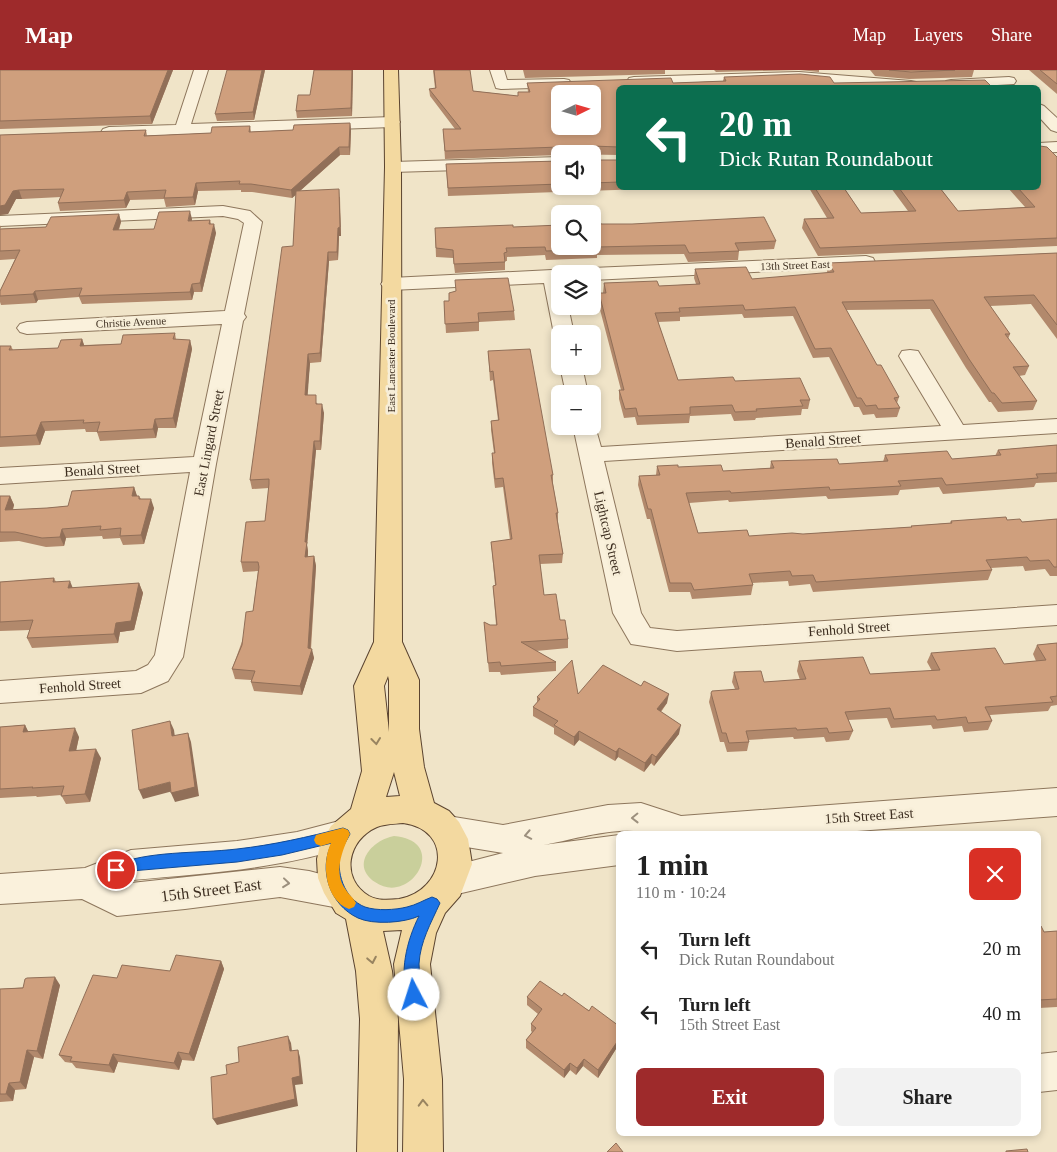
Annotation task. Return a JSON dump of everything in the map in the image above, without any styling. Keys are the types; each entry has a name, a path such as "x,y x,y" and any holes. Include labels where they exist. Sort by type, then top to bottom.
{"main road":[{"name":"East Lancaster Boulevard","path":"354,825 378,771 369,686 388,642 393,168 391,70"},
{"name":"East Lancaster Boulevard","path":"388,642 404,680 404,729 408,767 420,811"},
{"path":"377,1152 378,1019 374,970 350,903 332,873 334,852 354,825 388,810 420,811 437,820 448,830 454,845 455,863 442,892 418,933 412,964 422,1079 423,1152"},
{"path":"350,903 386,916 410,914 442,892"}],"street":[{"path":"182,129 201,70"},
{"path":"497,70 501,85 578,83"},
{"path":"997,70 1012,84"},
{"path":"617,82 692,75 799,76 837,74 909,85 1012,84"},
{"path":"1041,111 1057,127"},
{"path":"96,133 392,122"},
{"path":"1041,148 1057,147"},
{"path":"393,168 551,162"},
{"name":"East Lingard Street","path":"0,221 223,211 244,215 254,222 236,317 204,464 169,657 158,673"},
{"name":"13th Street East","path":"601,274 879,262"},
{"path":"391,284 551,276"},
{"name":"Christie Avenue","path":"27,328 236,317"},
{"path":"910,356 956,432"},
{"name":"Benald Street","path":"590,455 1057,426"},
{"name":"Lightcap Street","path":"586,435 627,613 641,637"},
{"name":"Benald Street","path":"0,476 204,464"},
{"name":"Fenhold Street","path":"641,637 677,641 1057,615"},
{"name":"Fenhold Street","path":"0,692 141,682 158,673"},
{"name":"15th Street East","path":"690,831 1057,802"},
{"name":"15th Street East","path":"448,830 503,839 608,819 641,817 675,831"},
{"path":"0,889 86,882 131,864 237,856 290,847 354,825"},
{"path":"442,892 509,866 590,852 616,850"},
{"name":"15th Street East","path":"86,882 118,900 280,882 309,886 350,903"},
{"path":"1041,1073 1057,1071"}],"green space":[{"path":"394,836 411,840 420,849 422,859 419,870 411,880 401,886 388,887 375,882 368,875 364,868 364,861 367,854 378,842"}],"building":[{"path":"0,70 168,70 150,116 0,121"},
{"path":"227,70 262,70 253,112 215,114"},
{"path":"314,70 352,70 351,108 296,111 298,95 310,95"},
{"path":"434,70 470,70 473,91 518,96 518,92 530,92 527,83 671,78 673,83 726,81 724,77 800,74 830,77 834,83 985,80 990,85 616,85 616,147 551,145 551,147 445,151 443,129 461,129 429,89 436,88"},
{"path":"889,70 955,70 911,72"},
{"path":"1040,70 1057,70 1057,84"},
{"path":"350,123 349,147 339,147 291,190 239,184 240,181 196,183 193,197 164,198 166,190 127,192 124,200 58,203 64,189 19,190 13,191 5,205 0,206 0,135 146,130 144,136 211,133 212,127 250,126 249,132 293,130 294,125"},
{"path":"1041,146 1047,147 1057,157 1057,238 820,248 804,219 834,218 816,190 845,190 861,213 916,211 900,190 942,190 958,211 1035,207 1020,190 1041,190"},
{"path":"601,160 616,160 616,182 601,183"},
{"path":"551,161 551,184 448,188 446,164"},
{"path":"339,189 340,227 338,228 337,252 328,252 320,353 308,354 305,395 316,395 316,404 322,404 320,441 314,441 305,542 307,542 305,557 314,556 308,648 312,649 300,686 251,682 255,671 232,669 242,645 246,612 253,611 259,567 258,562 241,562 246,522 265,521 269,479 250,480 282,247 293,246 296,191"},
{"path":"190,211 188,221 210,220 209,224 214,224 200,283 192,284 190,292 79,296 82,288 35,291 33,294 0,296 0,291 20,250 0,251 0,229 46,227 51,217 119,214 113,230 154,229 159,212"},
{"path":"764,217 776,241 735,243 739,251 689,253 685,245 601,247 601,224"},
{"path":"513,225 513,227 551,225 551,251 546,251 545,247 506,248 507,252 504,253 505,262 454,264 453,250 436,248 435,228"},
{"path":"1057,253 1057,325 1034,295 984,297 1010,334 1005,334 1029,366 1013,367 1037,401 1002,403 992,393 969,359 933,300 842,302 877,365 881,365 899,397 894,398 900,408 878,409 876,405 866,406 861,398 857,398 831,348 815,349 795,307 745,310 743,305 679,308 680,312 655,313 678,380 733,377 735,381 800,378 810,400 800,400 803,406 756,409 757,411 735,412 732,405 690,407 690,414 638,416 636,408 625,409 619,390 624,390 601,301 601,293 606,293 604,283 657,281 659,286 700,284 695,269 746,267 752,279 834,272 829,263"},
{"path":"508,278 514,311 478,313 479,322 445,324 444,301 449,301 449,293 456,291 455,280"},
{"path":"175,333 173,339 190,340 173,418 155,419 153,429 97,432 100,422 83,423 84,420 41,422 36,435 0,437 0,346 11,346 9,350 58,348 61,340 82,339 80,346 121,344 123,335"},
{"path":"530,349 553,475 551,475 563,554 539,555 544,595 556,594 560,620 565,620 568,639 521,642 556,662 501,666 500,662 488,663 484,622 490,625 497,625 493,586 496,585 491,542 512,539 503,478 495,479 492,453 495,453 491,421 499,420 493,371 490,372 488,351"},
{"path":"1057,445 1057,473 1036,474 1038,478 946,485 942,478 898,481 901,486 830,490 829,487 731,493 730,491 686,493 698,533 747,530 749,536 803,534 912,527 952,523 951,521 1006,517 1007,520 1020,519 1022,522 1057,519 1057,567 1054,567 1049,560 1030,561 1027,557 986,560 992,570 816,582 813,575 792,576 790,571 749,574 753,585 694,590 691,583 670,583 651,509 648,509 639,476 660,475 657,466 721,465 723,471 774,468 771,461 837,459 839,464 888,461 885,455 947,451 952,459 1001,455 998,450"},
{"path":"134,487 132,496 139,496 139,499 151,499 141,535 120,536 121,528 100,530 101,526 62,529 60,537 42,538 15,532 0,532 0,496 10,496 5,510 47,508 68,506 72,491"},
{"path":"54,578 53,582 70,581 68,588 139,583 131,621 116,623 114,634 27,638 33,620 0,622 0,582"},
{"path":"1057,643 1057,696 1050,697 1053,702 985,707 992,721 968,723 966,717 937,720 935,716 894,719 890,708 845,712 853,731 829,733 827,728 797,730 796,728 746,731 749,742 729,743 726,733 722,733 711,693 712,691 739,689 734,672 761,671 764,682 806,679 799,661 863,657 870,674 940,670 931,653 995,648 1004,664 1046,660 1037,645"},
{"path":"572,660 578,694 603,665 641,686 644,681 669,694 657,709 681,725 656,757 652,754 645,763 619,748 616,752 579,731 574,737 554,725 558,721 533,707 540,699 537,697"},
{"path":"170,721 172,736 188,733 195,787 171,793 170,782 139,790 132,730"},
{"path":"25,725 23,732 75,728 69,751 96,749 85,794 61,796 64,786 0,789 0,727"},
{"path":"1041,926 1044,932 1057,931 1057,999 1041,1000"},
{"path":"176,955 221,961 189,1054 178,1052 174,1063 113,1054 109,1065 70,1061 72,1057 59,1055 93,975 117,978 122,965 170,971"},
{"path":"55,977 37,1051 27,1050 20,1082 9,1083 6,1094 0,1094 0,989 23,988 27,978"},
{"path":"540,981 562,996 564,993 589,1011 592,1006 616,1024 616,1043 598,1070 584,1059 577,1068 570,1063 564,1070 526,1040 536,1028 531,1024 542,1009 527,997"},
{"path":"288,1036 290,1051 298,1050 300,1076 292,1078 295,1099 213,1119 211,1077 227,1074 226,1065 239,1062 238,1047"},
{"path":"616,1143 623,1152 607,1152"},
{"path":"1027,1149 1028,1152 1006,1152 1006,1151"}],"slow traffic":[{"path":"321,840 343,834 334,852 332,873 339,893 349,903"}],"route":[{"path":"116,870 131,864 237,856 282,849 343,834 334,852 332,873 339,893 350,904 362,913 386,916 410,914 432,903 418,933 412,964 414,995"}]}
